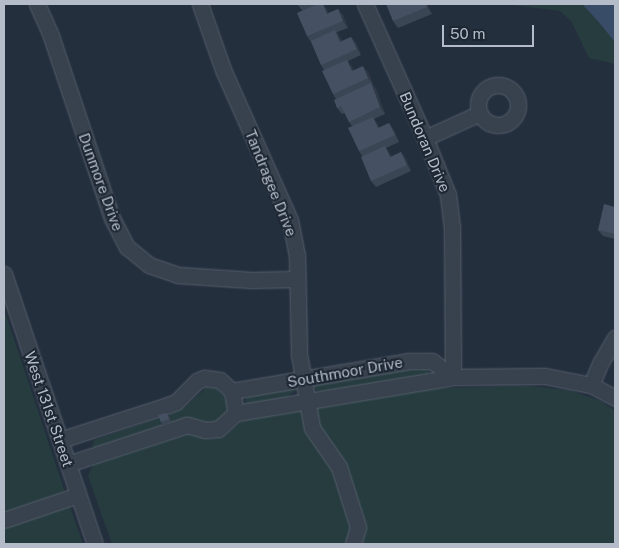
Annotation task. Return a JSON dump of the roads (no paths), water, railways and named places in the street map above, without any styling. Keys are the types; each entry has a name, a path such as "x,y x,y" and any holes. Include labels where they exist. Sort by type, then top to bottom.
{"street":[{"name":"Dunmore Drive","path":"37,4 50,36 112,218 127,247 149,265 178,275 252,280 297,279"},
{"name":"Tandragee Drive","path":"200,4 224,72 290,220 295,239 299,354 312,428 318,439 335,458 358,527 353,544"},
{"name":"Bundoran Drive","path":"366,4 426,138 444,184 450,208 453,377"},
{"path":"426,138 480,113"},
{"name":"West 131st Street","path":"4,274 95,544"},
{"path":"591,385 601,362 615,338"},
{"name":"Southmoor Drive","path":"232,392 409,361 432,361 453,377"},
{"name":"Southmoor Drive","path":"236,413 453,377 545,376 591,385 615,398"},
{"path":"60,440 176,402 197,381 204,378 220,380 232,392 236,413 218,429 205,430 186,425 68,464"},
{"path":"4,520 78,495"}],"water":[{"path":"582,4 615,4 615,42 597,20"}]}
